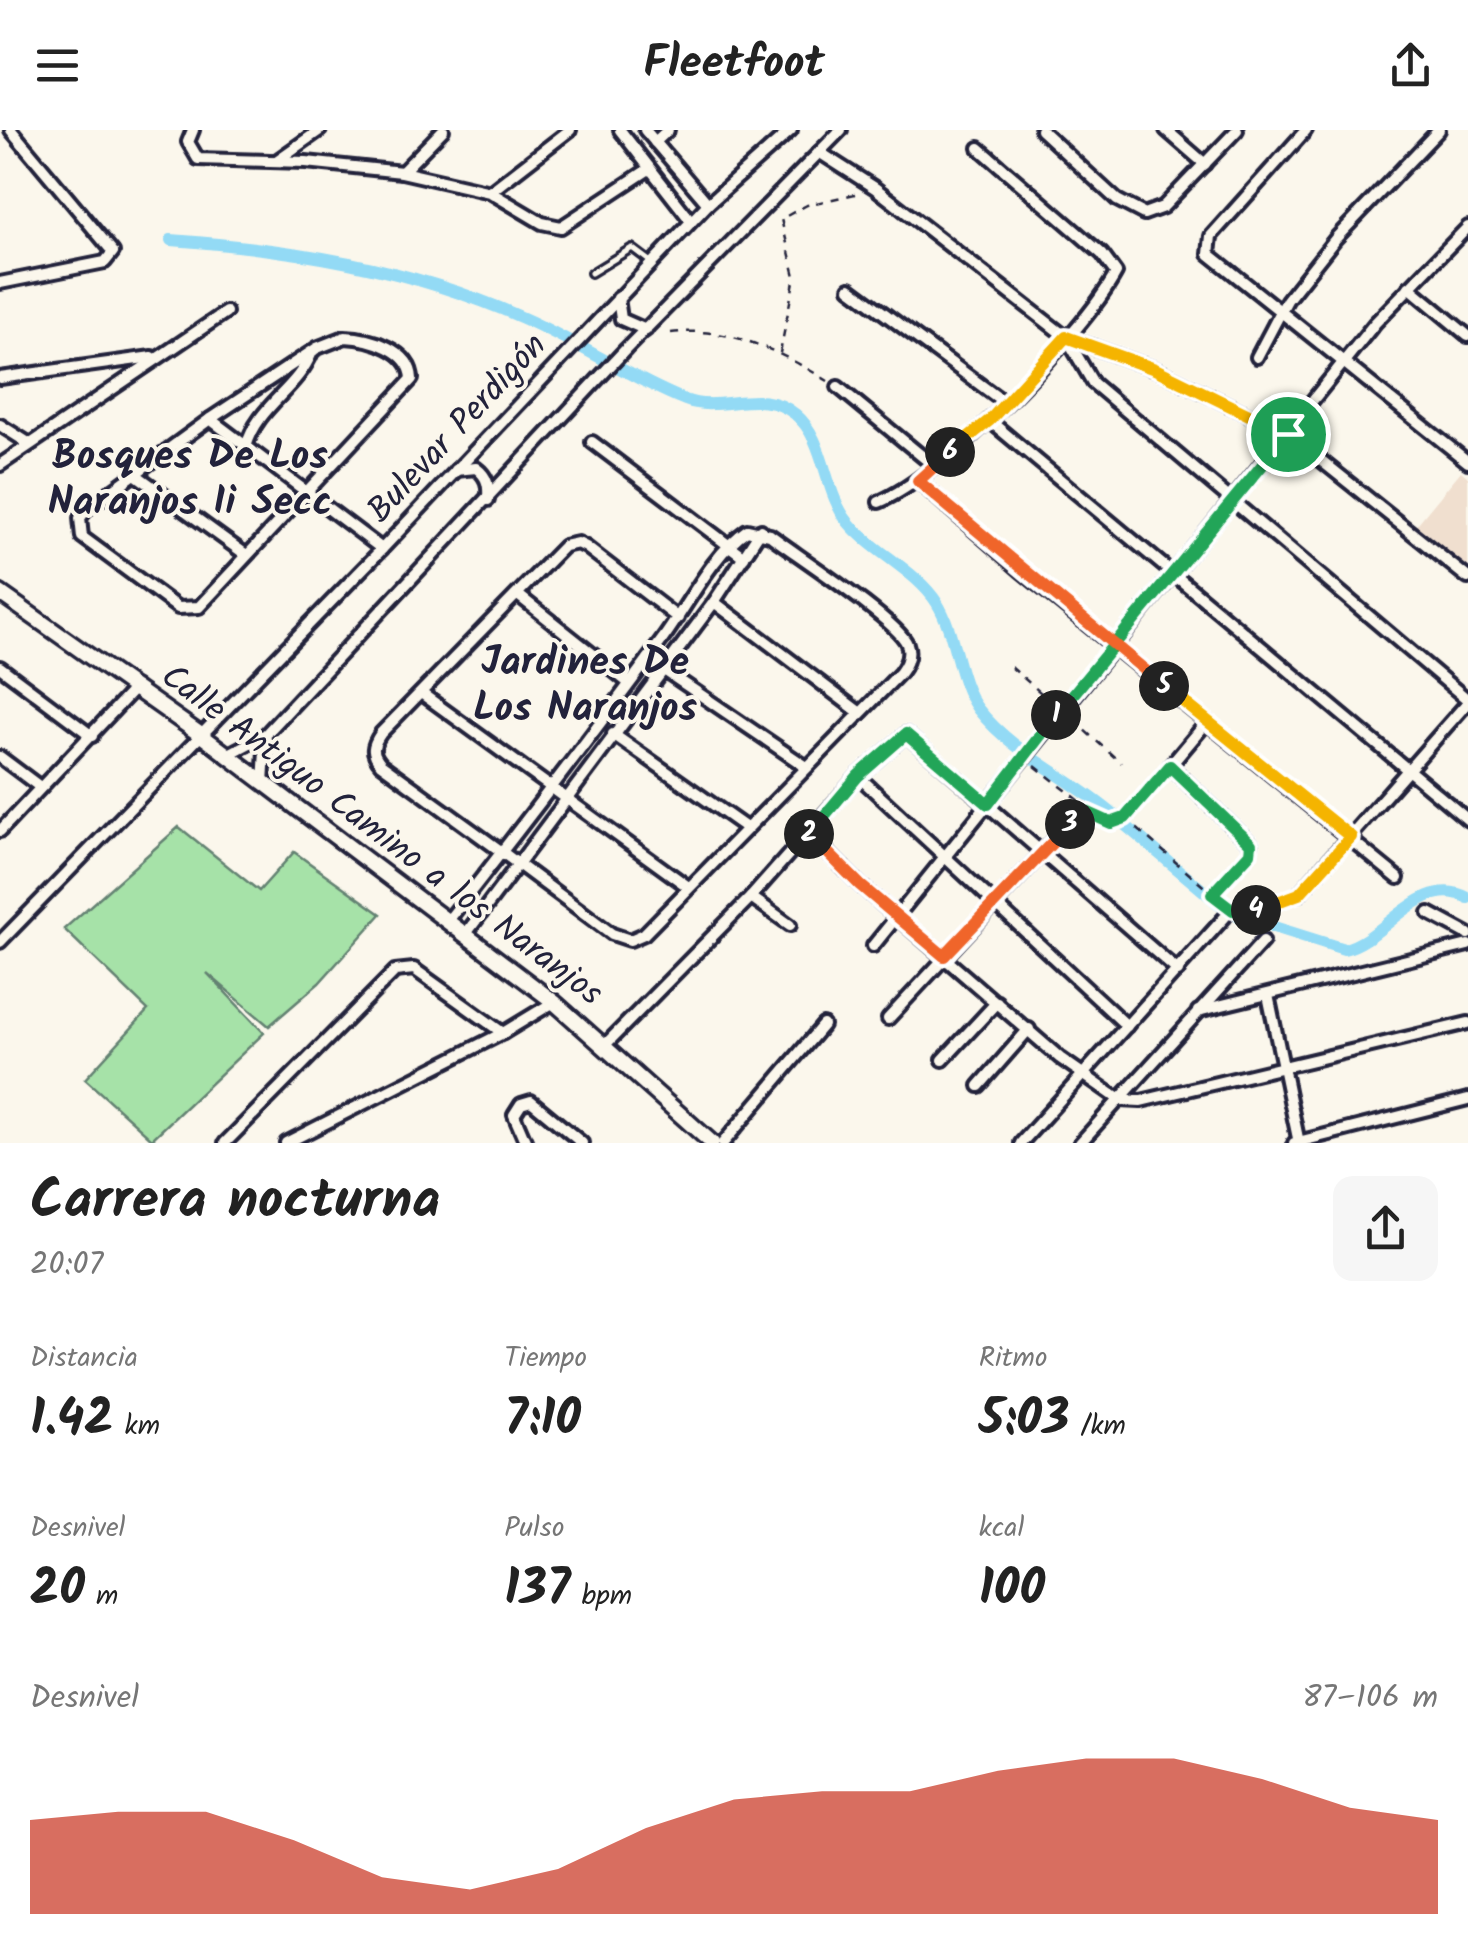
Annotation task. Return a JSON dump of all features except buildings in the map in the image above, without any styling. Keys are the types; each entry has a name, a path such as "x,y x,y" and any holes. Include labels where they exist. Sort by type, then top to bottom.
{"street":[{"path":"0,283 105,262 113,252 11,130"},
{"path":"193,130 188,142 198,159 402,172 490,192 542,223 560,228 649,169"},
{"path":"276,161 320,130"},
{"path":"402,172 443,130"},
{"path":"490,192 570,130"},
{"path":"620,130 691,221"},
{"path":"645,130 708,204"},
{"path":"655,142 668,130"},
{"name":"Bulevar Perdigón","path":"0,942 382,549 691,221 791,130"},
{"path":"227,755 266,734 626,350 841,130"},
{"path":"1041,130 1116,200 1144,214 1163,207 1237,130"},
{"path":"1166,130 1205,164"},
{"path":"1306,130 1210,236 1207,248 1221,267 1280,315 1346,360 1468,462"},
{"path":"1257,357 1280,315 1347,226 1438,130"},
{"path":"879,502 918,481 990,420 1066,337 1116,273 1111,262 980,148"},
{"path":"820,152 875,188 1066,337 1155,369 1288,434 1468,578"},
{"path":"873,946 1346,360 1409,286 1468,227"},
{"path":"1409,286 1468,336"},
{"path":"850,288 1006,403"},
{"path":"618,298 621,318 646,330"},
{"path":"0,466 153,358 226,312"},
{"path":"345,337 357,338 402,357 413,373 409,384 199,606 186,610 164,599 86,542 80,532 80,518 88,508 210,419 312,351 345,337"},
{"path":"1066,337 1084,374 1468,701 1299,894"},
{"path":"246,447 260,414 301,374 312,351"},
{"path":"0,378 98,361 153,358"},
{"path":"838,388 934,466"},
{"path":"210,419 308,489 382,549"},
{"path":"990,420 1468,820"},
{"path":"0,425 30,444"},
{"path":"592,442 744,558"},
{"path":"456,470 476,468 483,473 489,485 488,501"},
{"path":"135,474 245,554"},
{"path":"918,481 1398,878"},
{"path":"447,922 553,789 730,546 756,530"},
{"path":"465,935 714,602 744,558 756,530"},
{"path":"678,618 578,543 564,546 381,733 374,755 612,934 630,940 644,934 804,766 900,673 909,646 892,627 756,530"},
{"name":"Calle Antiguo Camino a los Naranjos","path":"0,594 201,735 554,1002 712,1143"},
{"path":"518,595 628,683"},
{"path":"714,602 859,712"},
{"path":"648,659 804,766"},
{"path":"0,667 92,736"},
{"path":"0,831 136,688"},
{"path":"421,693 687,886"},
{"path":"1207,722 1170,766 1251,844"},
{"path":"263,784 266,734"},
{"path":"613,734 745,827"},
{"path":"604,1046 750,897 858,776 906,734 1178,971"},
{"path":"0,757 40,787"},
{"path":"858,776 993,906 1127,1026"},
{"path":"888,1019 1082,810"},
{"path":"808,832 860,885 1082,1074 1120,1100 1141,1102 1468,1023"},
{"path":"750,897 790,925"},
{"path":"1429,913 1468,934"},
{"path":"1021,1143 1226,917"},
{"path":"1080,1143 1263,942"},
{"path":"1198,1012 1468,945"},
{"path":"225,1143 394,971 420,972 503,1033"},
{"path":"1268,995 1297,1143 1468,1099"},
{"path":"286,1143 503,1033 554,1002"},
{"path":"944,1060 997,1002"},
{"path":"724,1143 823,1025"},
{"path":"979,1086 1029,1030"},
{"path":"526,1143 514,1114 521,1104 532,1101 582,1143"}],"lane":[{"path":"590,274 632,248 652,263"}],"path":[{"path":"780,353 794,302 795,276 781,218 807,205 875,188"},
{"path":"671,333 712,330 780,353 838,388"},
{"path":"1024,757 1077,798 1082,810 1111,823 1125,818 1170,766"},
{"path":"1125,818 1212,894 1241,912 1274,906 1299,894"},
{"path":"1212,894 1250,853 1251,844"}],"shaded area":[{"path":"1461,471 1468,477 1468,569 1414,528"}],"green space":[{"path":"179,827 259,891 294,852 381,914 319,983 269,1026 207,973 264,1033 152,1139 85,1079 148,1010 64,929"}],"waterway":[{"path":"171,240 306,255 394,273 523,318 685,400 712,404 755,401 782,406 795,414 813,437 834,496 848,522 918,581 937,603 965,685 978,709 1009,740 1115,816"},
{"path":"1125,825 1225,909"},
{"path":"1233,914 1344,949 1374,934 1419,900 1451,892 1468,898"}],"district":[{"name":"Bosques De Los Naranjos Ii Secc","path":"190,480"},
{"name":"Jardines De Los Naranjos","path":"585,686"}],"route":[{"path":"1288,434 1155,369 1066,337 990,420 918,481 1020,570 1114,645 1207,722 1293,788 1351,837 1306,888 1288,901 1246,912 1233,910 1212,894 1252,846 1170,766 1125,818 1114,824 1082,810 944,956 860,885 808,832 858,776 906,734 988,804 1060,710 1114,645 1230,502 1288,434"}]}
